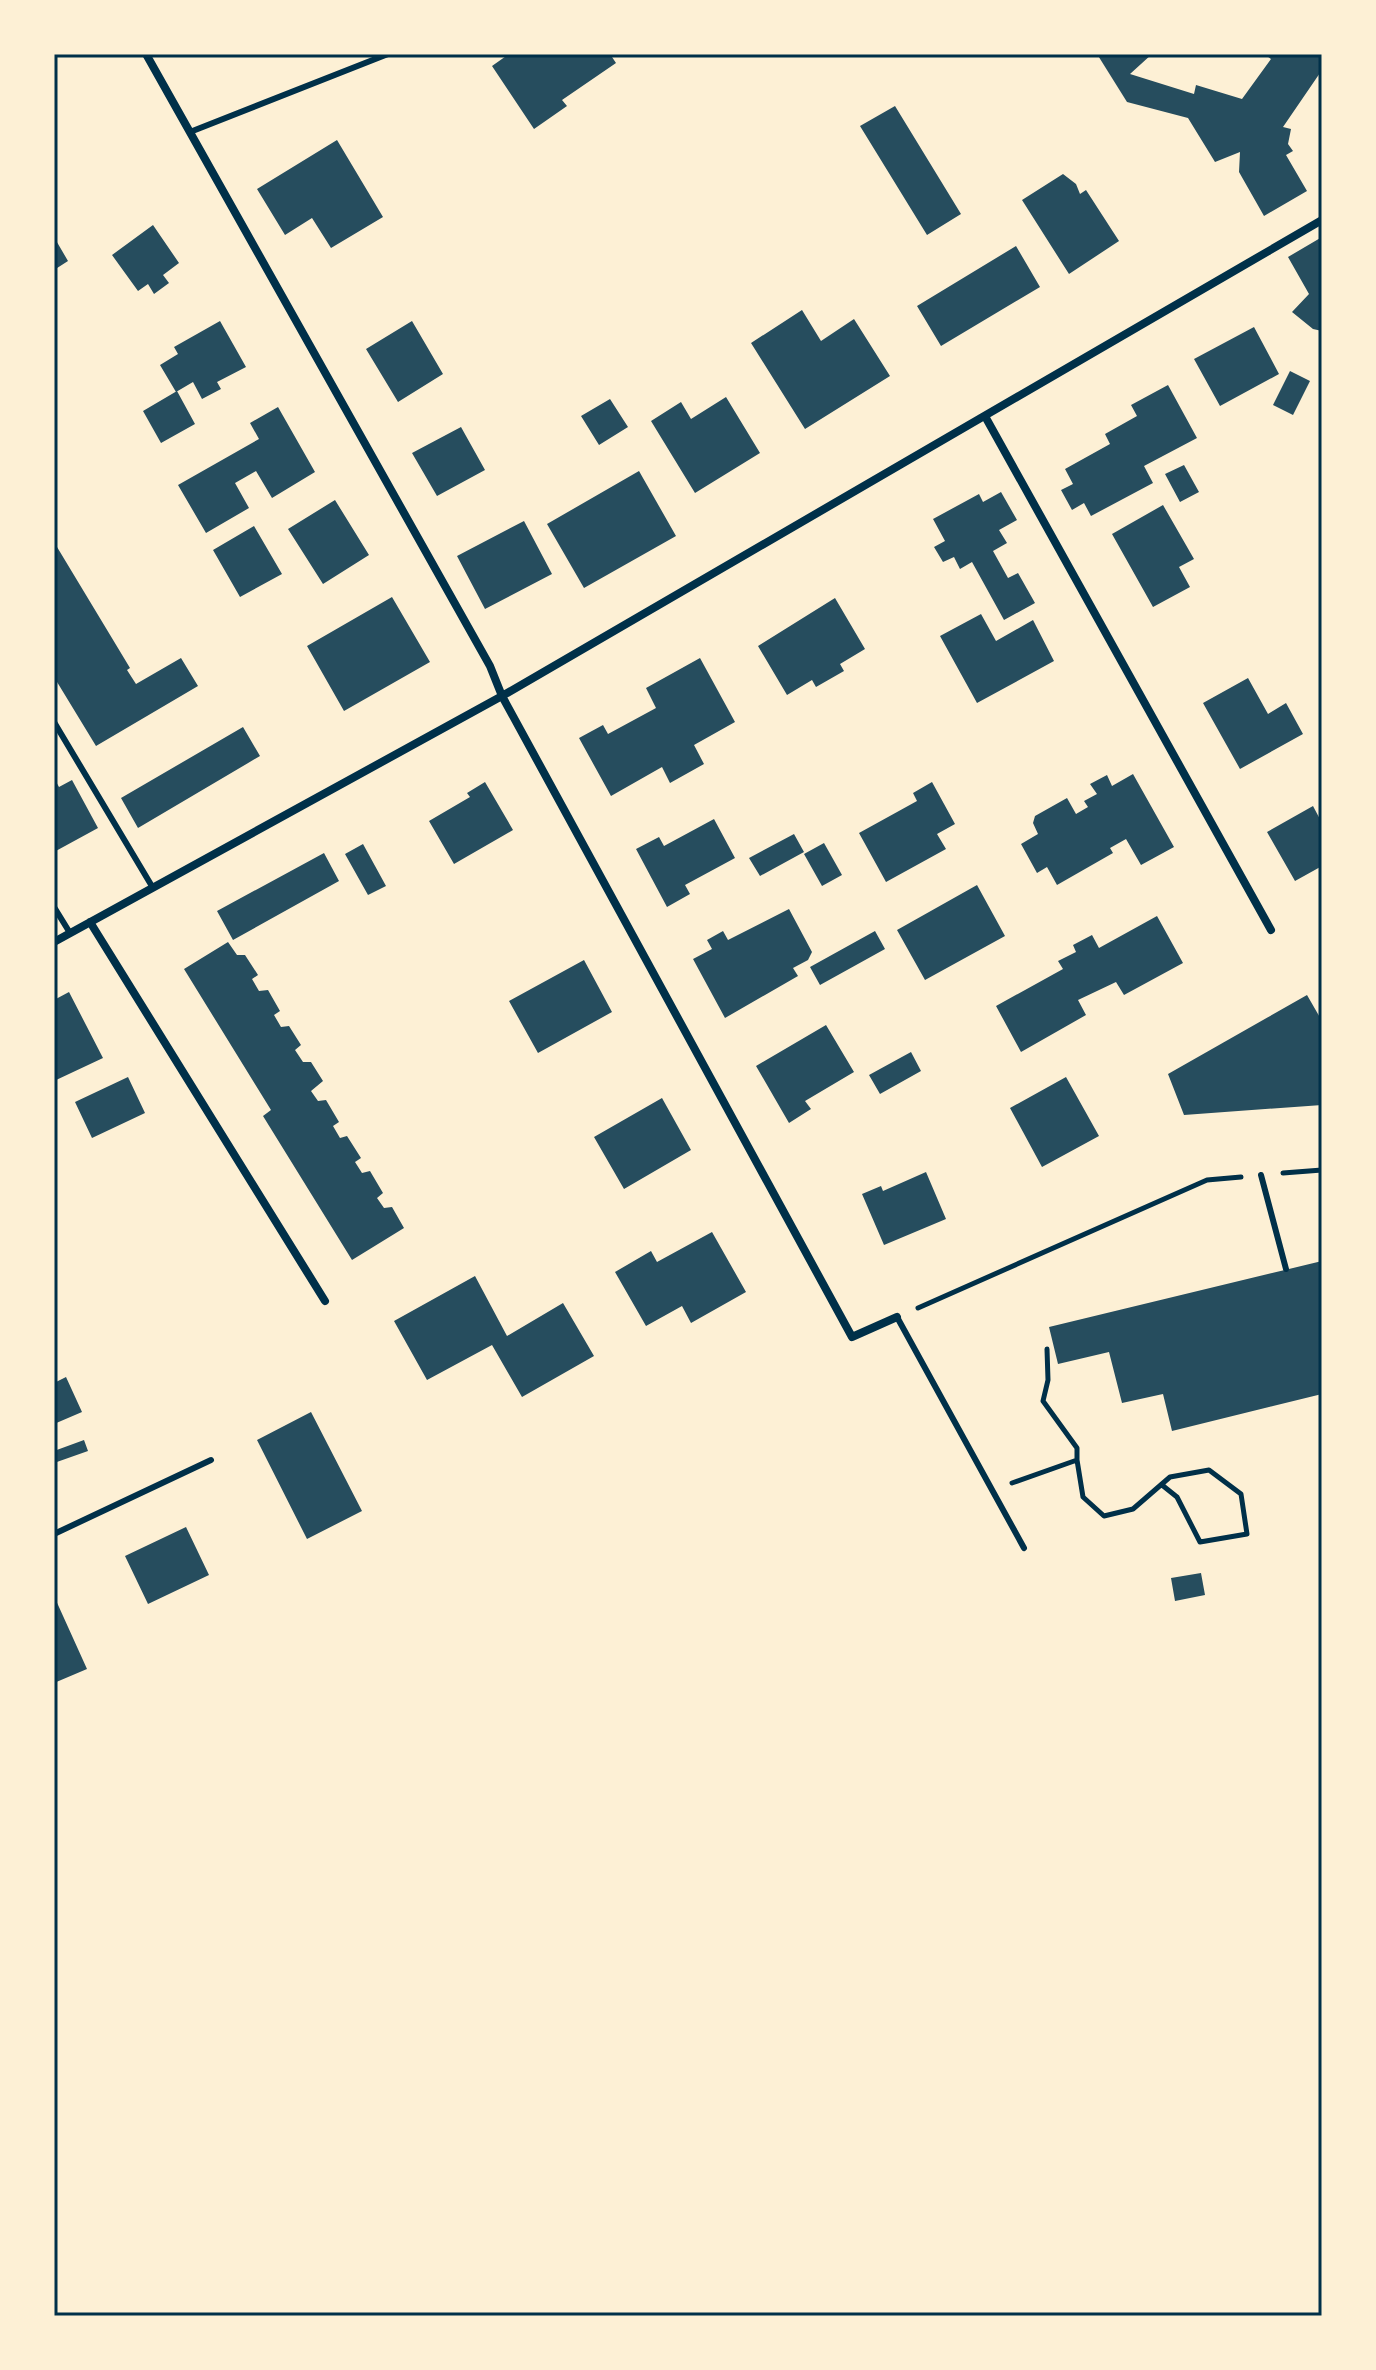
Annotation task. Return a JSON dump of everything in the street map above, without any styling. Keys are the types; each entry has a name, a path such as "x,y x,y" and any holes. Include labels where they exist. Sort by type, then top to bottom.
{"street":[{"path":"146,54 482,653 502,696 852,1337 897,1317"},
{"path":"54,942 502,696 986,418 1322,220"},
{"path":"986,418 1271,930"},
{"path":"90,922 325,1301"}],"lane":[{"path":"190,132 388,54"},
{"path":"54,722 153,888"},
{"path":"54,907 70,933"},
{"path":"1261,1175 1286,1269"},
{"path":"897,1317 1024,1548"},
{"path":"54,1534 211,1460"}],"path":[{"path":"897,1317 1207,1180 1322,1170"},
{"path":"916,1309 923,1322"},
{"path":"1047,1349 1048,1380 1043,1401 1077,1448 1083,1497 1104,1516 1133,1509 1170,1477 1209,1470 1241,1494 1247,1534 1200,1542 1177,1497 1162,1485"},
{"path":"1006,1485 1077,1460"}],"building":[{"path":"509,54 610,54 616,63 562,100 567,106 534,129 492,66"},
{"path":"1097,54 1152,54 1130,74 1194,94 1196,85 1242,99 1271,59 1264,54 1322,54 1322,70 1283,127 1291,129 1288,144 1293,151 1286,155 1307,191 1264,216 1239,172 1240,152 1215,162 1188,118 1127,102"},
{"path":"895,106 961,214 927,235 860,126"},
{"path":"337,140 383,217 331,248 312,218 285,235 257,189"},
{"path":"1063,174 1076,184 1080,194 1086,190 1119,241 1069,274 1022,200"},
{"path":"153,225 179,263 163,275 169,283 154,294 148,284 138,291 112,255"},
{"path":"54,237 68,261 54,270"},
{"path":"1322,237 1322,331 1313,329 1292,312 1309,294 1288,257"},
{"path":"1016,246 1040,287 941,346 917,306"},
{"path":"802,310 821,341 854,319 890,376 805,429 751,343"},
{"path":"220,321 246,367 217,382 221,389 202,399 193,382 176,392 160,365 178,354 174,347"},
{"path":"412,321 443,374 398,402 366,349"},
{"path":"1254,327 1279,374 1220,406 1194,359"},
{"path":"1290,371 1310,381 1293,415 1273,405"},
{"path":"1168,385 1197,438 1144,466 1153,483 1091,516 1084,503 1072,510 1061,490 1073,484 1065,469 1110,444 1105,434 1137,416 1131,405"},
{"path":"177,391 195,424 161,443 143,411"},
{"path":"726,397 760,453 695,493 651,421 681,402 691,419"},
{"path":"610,399 628,427 599,445 581,416"},
{"path":"278,407 315,472 272,498 256,471 235,483 249,508 206,533 178,485 259,439 250,423"},
{"path":"461,427 485,470 437,496 412,453"},
{"path":"1184,465 1199,492 1180,502 1165,474"},
{"path":"639,471 676,536 584,588 547,524"},
{"path":"1001,492 1017,520 999,530 1007,543 993,551 1008,578 1018,573 1035,603 1004,620 972,562 960,569 954,557 943,562 934,547 945,541 933,519 979,494 983,502"},
{"path":"335,500 369,555 323,584 288,529"},
{"path":"1163,505 1194,559 1179,567 1190,587 1153,607 1112,534"},
{"path":"524,521 552,574 485,609 457,556"},
{"path":"254,526 282,574 240,597 213,550"},
{"path":"54,542 130,668 127,670 136,684 181,658 198,686 96,746 54,677"},
{"path":"392,597 430,662 344,711 307,646"},
{"path":"835,598 865,649 840,664 844,671 816,687 812,680 787,695 758,646"},
{"path":"981,614 996,641 1033,620 1054,661 977,703 940,636"},
{"path":"700,658 735,722 694,745 704,764 670,783 662,767 611,796 579,738 603,725 608,734 656,708 646,688"},
{"path":"1248,678 1268,714 1286,703 1303,734 1240,769 1203,703"},
{"path":"243,727 260,756 138,828 121,798"},
{"path":"1133,774 1174,847 1141,865 1126,839 1110,848 1113,853 1057,885 1047,867 1037,873 1021,844 1038,834 1033,823 1035,816 1067,798 1076,814 1088,807 1084,801 1097,794 1090,784 1107,775 1112,786"},
{"path":"54,778 59,787 72,780 98,828 54,852"},
{"path":"485,782 513,830 454,864 429,821 470,797 467,793"},
{"path":"932,782 955,824 937,834 946,849 886,882 859,833 917,801 913,793"},
{"path":"1313,806 1322,823 1322,866 1295,881 1267,832"},
{"path":"714,819 735,858 685,885 690,894 667,907 636,849 659,837 664,846"},
{"path":"794,834 804,852 760,876 749,858"},
{"path":"824,843 842,875 822,886 804,854"},
{"path":"363,844 386,886 368,895 345,854"},
{"path":"324,853 339,881 233,940 217,911"},
{"path":"977,885 1005,936 925,980 897,930"},
{"path":"789,909 812,952 808,960 793,968 798,976 725,1018 693,959 712,949 707,940 723,931 728,940"},
{"path":"1157,916 1183,963 1124,995 1116,982 1078,1000 1086,1015 1021,1052 996,1006 1063,969 1058,961 1076,952 1073,945 1092,935 1099,948"},
{"path":"875,931 885,949 820,985 810,967"},
{"path":"228,942 237,955 245,955 258,975 252,979 259,991 268,990 280,1011 274,1015 281,1027 289,1026 301,1045 295,1050 303,1062 311,1062 323,1081 311,1091 318,1101 326,1100 339,1122 333,1126 340,1138 347,1136 361,1158 355,1162 362,1173 370,1171 383,1193 377,1198 384,1208 392,1207 404,1228 352,1260 263,1116 271,1110 184,969"},
{"path":"584,960 612,1012 538,1053 509,1001"},
{"path":"69,992 103,1058 54,1081 54,1000"},
{"path":"1307,995 1322,1021 1322,1105 1184,1115 1168,1074"},
{"path":"826,1025 854,1072 805,1101 811,1109 789,1123 756,1066"},
{"path":"911,1052 921,1071 880,1094 869,1075"},
{"path":"128,1077 145,1113 92,1138 75,1102"},
{"path":"1066,1077 1099,1136 1042,1167 1010,1108"},
{"path":"662,1098 691,1150 624,1189 594,1137"},
{"path":"926,1172 946,1219 884,1245 862,1194 881,1186 883,1191"},
{"path":"712,1232 746,1292 691,1323 682,1306 646,1326 615,1272 651,1251 657,1262"},
{"path":"1322,1261 1322,1394 1172,1431 1163,1394 1122,1403 1109,1352 1058,1364 1049,1327"},
{"path":"475,1276 507,1336 563,1303 594,1356 522,1397 492,1345 427,1380 394,1321"},
{"path":"66,1377 82,1412 54,1424 54,1383"},
{"path":"311,1412 362,1511 307,1539 257,1440"},
{"path":"84,1440 88,1451 54,1463 54,1451"},
{"path":"186,1527 209,1575 148,1604 125,1556"},
{"path":"1201,1573 1205,1595 1175,1601 1171,1578"},
{"path":"54,1596 87,1669 54,1683"}]}
